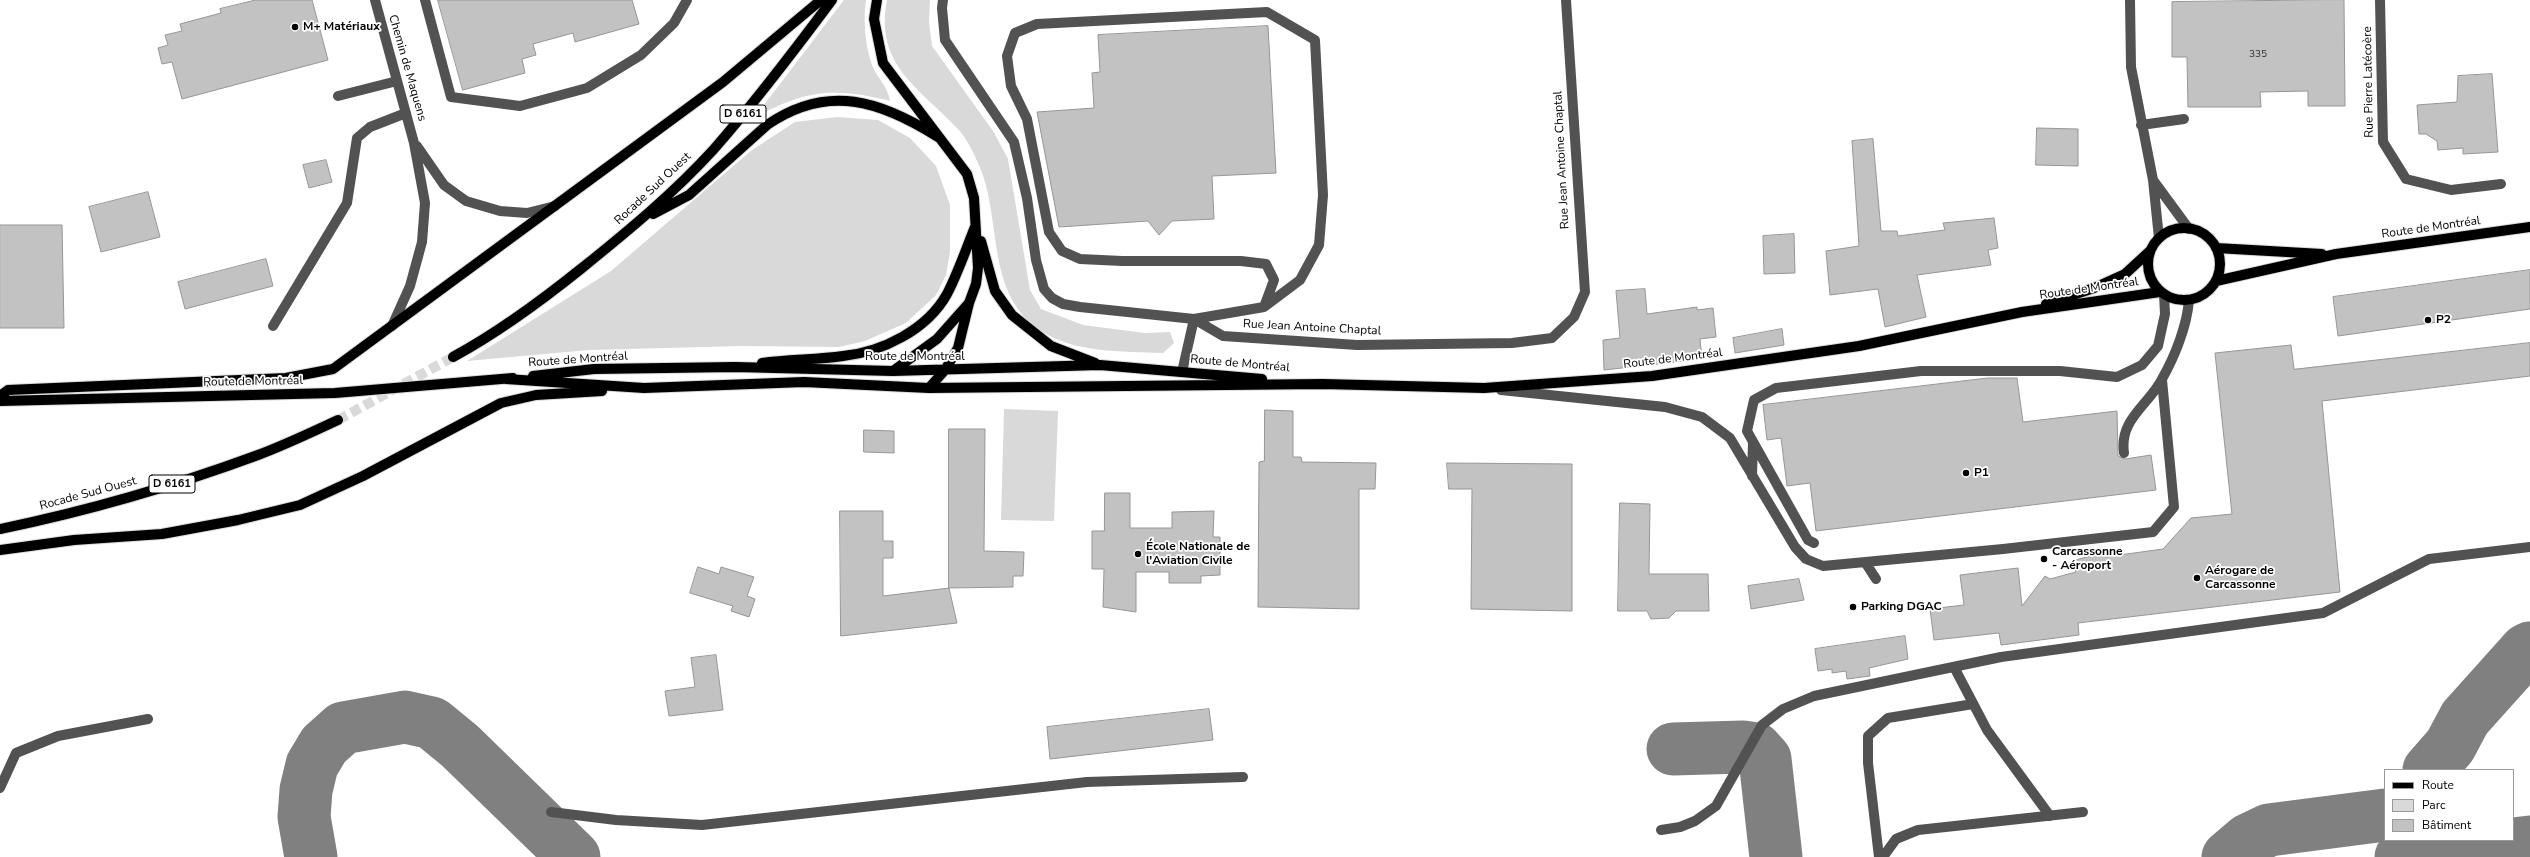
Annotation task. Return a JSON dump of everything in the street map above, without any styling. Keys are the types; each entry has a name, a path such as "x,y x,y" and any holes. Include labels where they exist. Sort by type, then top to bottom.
{"main road":[{"path":"0,396 8,390 286,378 333,370 723,82 821,0"},
{"name":"Rocade Sud Ouest","path":"453,357 484,340 554,291 643,219 714,149 775,76 832,0"},
{"path":"877,0 874,19 883,63 945,142 967,174 974,198 978,268 976,284 969,303 958,348 945,370 929,388"},
{"path":"643,219 690,195 767,124 786,112 803,106 828,101 844,101 887,109 945,142"},
{"path":"976,223 995,291 1012,315 1051,346 1100,365"},
{"path":"735,367 792,358 844,356 892,344 925,322 946,295 976,223"},
{"name":"Route de Montréal","path":"2216,281 2336,254 2530,227"},
{"path":"2189,229 2200,232 2210,239 2216,248 2220,265 2216,281 2209,290 2189,300 2179,300 2162,293 2148,273 2150,251 2159,238 2168,232 2189,229"},
{"name":"Route de Montréal","path":"2216,248 2336,254"},
{"name":"Route de Montréal","path":"2022,312 2094,288 2125,274 2150,251"},
{"name":"Route de Montréal","path":"506,379 644,388 804,382 929,388 1323,384 1484,388 1652,376 1859,346 2022,312 2162,293"},
{"path":"804,382 893,371 937,339 969,303"},
{"name":"Route de Montréal","path":"0,400 335,393 506,379 594,369 735,367 893,371 1100,365 1323,384"},
{"path":"0,550 74,540 162,534 238,520 300,505 363,476 500,402 536,395 644,388"},
{"name":"Rocade Sud Ouest","path":"0,529 64,516 176,483 259,455 338,420"}],"street":[{"name":"Chemin de Maquens","path":"375,0 414,142 425,203 422,242 410,286 392,326"},
{"path":"426,0 451,98 520,106 587,88 642,55 674,23 687,0"},
{"name":"Rue Jean Antoine Chaptal","path":"943,0 946,40 1014,142 1027,198 1036,260 1044,289 1052,298 1063,304 1194,318 1223,336 1357,345 1512,343 1552,338 1574,317 1585,292 1566,0"},
{"path":"2130,0 2131,67 2141,125 2153,180 2159,238"},
{"name":"Rue Pierre Latécoère","path":"2380,0 2382,142 2406,179 2452,190 2501,184"},
{"path":"1182,372 1194,318 1264,307 1300,280 1319,245 1323,195 1315,40 1267,12 1037,24 1015,33 1006,56 1011,86 1027,119 1049,232 1062,251 1080,258 1122,261 1241,261 1266,264 1274,280 1264,307"},
{"path":"338,96 397,81"},
{"path":"273,326 347,203 357,138 370,127 406,113"},
{"path":"2141,125 2184,119"},
{"name":"Chemin de Maquens","path":"414,142 444,186 466,201 500,211 528,212 558,205"},
{"path":"2153,180 2189,229"},
{"path":"1814,543 1808,540 1747,431 1754,400 1776,388 1921,371 2060,371 2117,377 2142,365 2158,346 2165,314 2162,293"},
{"path":"2124,453 2122,439 2140,405 2162,380 2188,316 2189,300"},
{"path":"1484,388 1665,407 1702,417 1730,438 1795,547 1806,560 1823,571 1865,562 2003,549 2153,532 2174,507 2162,380"},
{"path":"1752,476 1753,441"},
{"path":"1738,452 1768,468"},
{"path":"1661,830 1680,827 1695,821 1716,806 1762,725 1783,709 1814,696 2002,657 2323,613 2429,559 2530,547"},
{"path":"1865,562 1876,579"},
{"path":"1954,667 1987,730 2050,816"},
{"path":"1879,857 1868,763 1868,736 1888,718 1973,704"},
{"path":"0,788 16,753 58,736 148,719"},
{"path":"551,812 616,820 702,825 1087,782 1243,777"},
{"path":"1883,857 1896,839 1918,830 2083,812"}],"green space":[{"path":"844,0 866,0 865,24 868,50 872,65 887,90 890,101 852,94 820,94 789,102 754,118"},
{"path":"887,0 930,0 929,22 932,46 993,131 1008,159 1030,290 1041,309 1083,325 1145,333 1170,332 1174,343 1163,353 1098,350 1066,343 1037,328 1020,312 1009,293 1002,272 985,182 975,157 967,141 959,130 916,88 894,59 887,42 885,23"},
{"path":"837,117 878,120 910,138 936,166 950,205 950,252 946,275 936,295 906,323 865,341 839,347 742,346 589,350 467,361 611,271 752,150 795,122"},
{"path":"1004,409 1058,411 1054,521 1001,520"}],"building":[{"path":"256,0 312,0 328,60 182,99 172,62 162,64 158,48 168,45 165,35 182,31 180,24 221,13 220,9"},
{"path":"438,0 632,0 639,24 575,42 573,33 533,44 536,55 522,59 525,73 463,90"},
{"path":"2344,0 2345,106 2308,106 2308,91 2260,92 2261,107 2188,107 2187,57 2172,57 2172,2"},
{"path":"1268,26 1276,173 1212,176 1214,219 1172,221 1159,235 1148,221 1059,227 1037,112 1094,108 1092,73 1100,72 1098,35"},
{"path":"2492,74 2498,152 2463,154 2463,148 2438,150 2437,141 2426,134 2419,134 2417,105 2457,102 2458,76"},
{"path":"2037,128 2078,129 2078,166 2036,165"},
{"path":"1873,139 1881,231 1897,231 1898,236 1945,230 1943,223 1994,218 1998,248 1988,250 1991,265 1917,275 1926,317 1885,327 1878,289 1830,295 1826,251 1859,246 1852,141"},
{"path":"326,160 332,182 309,188 303,165"},
{"path":"148,192 160,237 101,252 89,207"},
{"path":"0,225 62,225 64,328 0,328"},
{"path":"1794,234 1795,273 1764,274 1763,236"},
{"path":"266,259 273,286 185,309 178,282"},
{"path":"2530,270 2530,309 2338,336 2333,297"},
{"path":"1645,289 1647,314 1697,307 1697,310 1713,308 1716,337 1700,339 1702,359 1604,370 1603,340 1620,338 1616,291"},
{"path":"1782,329 1784,345 1735,353 1733,338"},
{"path":"2530,343 2530,376 2322,401 2340,592 2078,623 2079,635 2001,645 1999,633 1934,640 1930,609 1964,605 1960,575 2018,568 2022,606 2045,576 2050,579 2076,572 2072,561 2104,552 2105,557 2163,549 2191,518 2232,514 2215,353 2291,345 2294,369"},
{"name":"P1","path":"1988,378 2017,378 2023,422 2117,411 2118,456 2125,459 2151,455 2156,490 1816,531 1810,483 1787,486 1781,438 1767,440 1763,405"},
{"path":"1265,410 1293,411 1293,457 1301,457 1302,462 1376,463 1375,489 1359,489 1359,609 1258,607 1259,462 1264,461"},
{"path":"949,429 985,429 984,551 1024,552 1023,576 1013,576 1013,587 949,588"},
{"path":"864,430 894,431 894,453 864,452"},
{"path":"1447,463 1572,464 1572,611 1471,609 1472,489 1449,489"},
{"path":"1105,493 1130,493 1130,528 1172,528 1172,512 1214,511 1213,537 1220,537 1220,575 1201,576 1201,583 1169,583 1169,572 1136,572 1136,612 1103,607 1104,569 1092,569 1092,531 1104,531"},
{"path":"1620,503 1650,504 1649,574 1708,574 1709,611 1676,611 1669,618 1651,619 1647,611 1618,611"},
{"path":"840,511 883,511 883,541 893,541 893,558 883,558 883,596 949,588 957,623 841,636"},
{"path":"698,567 719,574 721,567 754,577 747,596 755,599 749,617 731,611 733,606 690,593"},
{"path":"1799,579 1804,600 1751,609 1748,586"},
{"path":"1905,636 1908,659 1869,668 1870,676 1847,679 1846,671 1832,673 1832,669 1818,671 1815,649"},
{"path":"716,655 723,710 669,716 665,691 695,687 691,658"},
{"path":"1209,709 1213,740 1050,759 1047,727"}],"taxiway":[{"path":"2430,769 2450,746 2465,718 2526,650 2530,648"},
{"path":"311,857 304,817 306,790 312,765 324,745 343,728 405,717 432,723 460,746 574,857"},
{"path":"1673,749 1743,747 1756,749 1765,759 1776,857"},
{"path":"2228,857 2248,840 2269,830 2384,815"},
{"path":"2401,857 2530,842"}],"tunnel":[{"path":"338,420 453,357"}],"place":[{"name":"M+ Matériaux","path":"295,27"},
{"name":"P2","path":"2428,320"},
{"name":"P1","path":"1966,473"},
{"name":"École Nationale de l'Aviation Civile","path":"1138,554"},
{"name":"Carcassonne - Aéroport","path":"2044,559"},
{"name":"Aérogare de Carcassonne","path":"2197,578"},
{"name":"Parking DGAC","path":"1853,607"}]}
